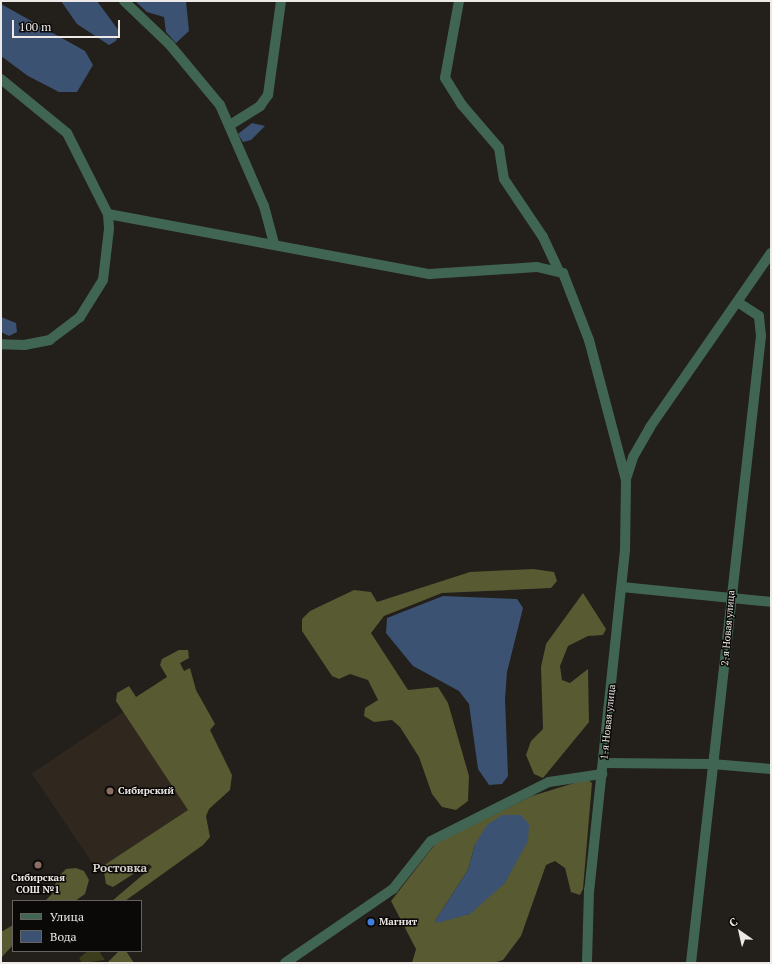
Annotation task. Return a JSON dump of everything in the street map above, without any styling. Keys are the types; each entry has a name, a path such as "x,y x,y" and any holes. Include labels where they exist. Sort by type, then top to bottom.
{"street":[{"path":"124,1 197,74 230,125 264,206 274,244"},
{"path":"230,125 260,106 268,95 280,1"},
{"path":"459,1 445,78 462,106 499,148 504,179 543,238 558,269 568,281 589,340 626,480"},
{"path":"1,79 67,133 108,214 109,239 103,280 85,311 70,327 50,340 25,345 1,344"},
{"path":"108,214 429,274 558,269"},
{"path":"626,480 633,457 650,427 739,303 771,253"},
{"name":"2-я Новая улица","path":"691,963 761,324 753,311 739,303"},
{"name":"1-я Новая улица","path":"587,963 589,890 622,587 626,480"},
{"path":"622,587 771,602"},
{"path":"604,763 712,764 771,769"},
{"path":"284,963 393,889 430,841 549,782 602,774"}],"shaded area":[{"name":"Сибирский","path":"123,712 189,810 98,871 32,774"}],"green space":[{"path":"533,569 554,572 557,581 551,588 442,593 384,616 371,633 408,690 438,687 448,703 469,776 468,801 456,810 442,807 432,794 419,757 400,727 392,720 374,722 364,716 365,708 378,700 368,680 350,674 339,679 332,676 302,631 302,619 310,611 354,590 371,592 377,602 470,572"},
{"path":"583,593 606,629 603,635 588,636 568,646 560,666 562,680 570,683 588,669 589,722 543,778 534,774 526,755 531,741 543,729 541,667 546,644"},
{"path":"179,650 188,650 189,658 180,663 184,671 190,668 196,690 215,724 210,730 232,775 230,790 209,809 206,816 210,837 203,845 126,900 113,900 152,867 149,864 113,887 106,884 103,866 188,810 116,701 117,693 129,686 136,697 167,677 160,665 162,659"},
{"path":"587,779 592,783 583,889 580,895 571,892 565,868 555,861 546,865 521,936 503,960 493,963 412,963 416,949 391,901 436,843 532,796","holes":["475,844 470,914 435,921 468,870"]},
{"path":"76,868 84,871 89,880 85,894 76,900 46,900 52,894 58,877 66,869"},
{"path":"12,926 12,946 1,958 1,932"},
{"path":"87,952 100,952 105,960 82,963 79,958"},
{"path":"118,952 127,952 134,963 107,963"}],"water":[{"path":"61,1 97,1 119,31 116,41 109,45 77,24"},
{"path":"135,1 186,1 189,31 176,43 166,32 164,17 147,12"},
{"path":"1,4 85,51 93,65 77,92 59,92 28,76 1,56"},
{"path":"252,123 265,126 251,140 243,142 238,134"},
{"path":"1,317 16,323 17,332 9,336 1,332"},
{"path":"443,596 517,599 523,608 507,672 505,699 508,776 502,784 489,785 478,769 469,704 459,691 413,666 386,633 387,618"},
{"path":"502,815 521,815 529,824 528,841 505,883 470,914 437,923 435,921 468,870 475,844 487,825"}],"place":[{"name":"Сибирский","path":"110,791"},
{"name":"Сибирская СОШ №1","path":"38,865"},
{"name":"Магнит","path":"371,922"}],"district":[{"name":"Ростовка","path":"120,868"}]}
